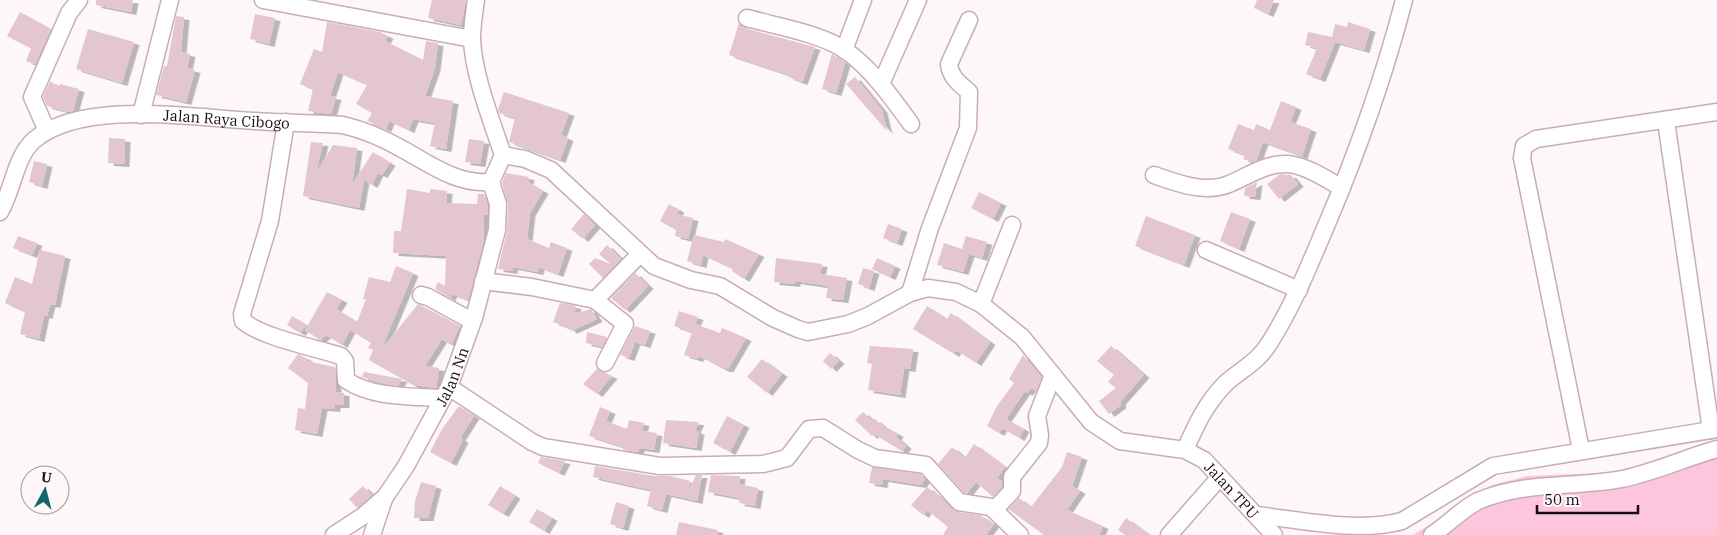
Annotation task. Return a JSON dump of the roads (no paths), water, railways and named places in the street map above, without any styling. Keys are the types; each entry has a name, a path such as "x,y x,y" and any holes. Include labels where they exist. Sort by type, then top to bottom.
{"street":[{"path":"47,132 32,97 69,13 79,0"},
{"path":"141,115 170,0"},
{"path":"263,0 472,38"},
{"path":"476,0 472,38 486,104 503,156 491,182"},
{"path":"844,50 863,0"},
{"path":"881,84 918,0"},
{"path":"503,156 525,159 551,170 654,266 691,280 720,286 773,318 808,332 848,324 868,316 910,293 928,288 941,288 981,304 1022,337 1091,422 1108,435 1120,441 1185,450 1198,419 1212,398 1228,382 1257,360 1270,344 1299,290 1342,188 1384,73 1404,0"},
{"path":"747,18 812,36 844,50 881,84 911,124"},
{"path":"910,293 930,228 968,128 968,92 956,81 949,70 949,64 969,20"},
{"path":"1581,450 1522,158 1524,146 1536,139 1717,112"},
{"name":"Jalan Raya Cibogo","path":"0,212 26,149 47,132 72,123 106,116 172,114 342,125 358,128 392,143 448,175 483,183 491,182"},
{"path":"1256,515 1361,526 1385,525 1402,521 1493,466 1550,458 1581,450 1714,429 1666,121"},
{"path":"286,122 270,221 242,314 243,321 251,327 341,356 345,361 345,376 351,383 378,392 445,393 532,442 629,462 660,466 773,462 787,458 809,428 823,428 867,455 926,465 959,502 982,504 994,510 1020,535"},
{"path":"1154,176 1179,184 1208,188 1228,185 1260,169 1276,165 1295,164 1342,188"},
{"name":"Jalan Nn","path":"334,535 363,516 385,497 406,466 445,393 472,321 497,230 498,204 491,182"},
{"path":"981,304 1012,224"},
{"path":"1206,250 1299,290"},
{"path":"595,300 640,254"},
{"path":"484,281 532,286 595,300 625,324 605,363"},
{"path":"421,295 472,321"},
{"path":"994,510 1012,491 1012,477 1039,443 1040,435 1037,416 1054,375"},
{"path":"1432,535 1476,502 1500,494 1533,486 1621,479 1664,468 1717,449"},
{"name":"Jalan TPU","path":"1185,450 1204,460 1274,535"},
{"path":"1169,535 1220,477"},
{"path":"372,535 385,497"}]}
